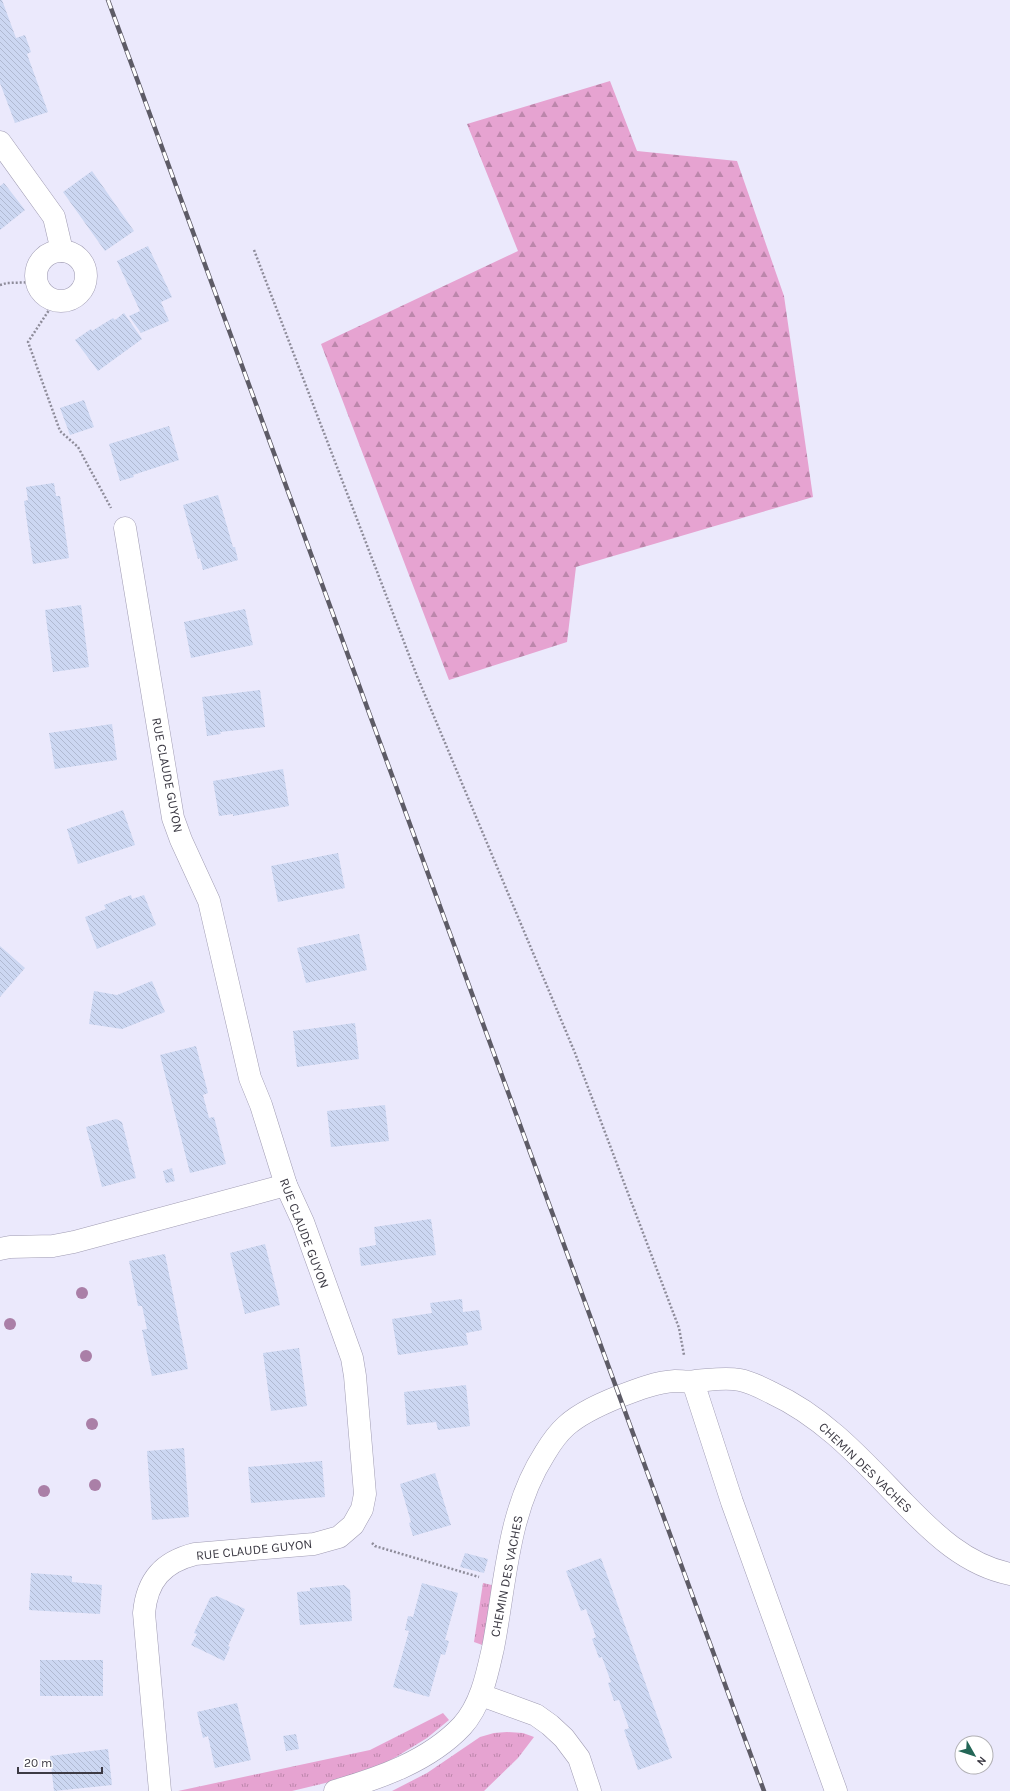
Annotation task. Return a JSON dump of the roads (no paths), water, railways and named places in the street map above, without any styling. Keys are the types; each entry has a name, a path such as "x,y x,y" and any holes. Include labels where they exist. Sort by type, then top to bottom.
{"street":[{"path":"0,142 54,217 62,251"},
{"path":"62,251 74,254 83,263 86,271 84,288 79,295 63,302 55,301 43,294 36,282 37,267 42,260 47,255 62,251"},
{"name":"RUE CLAUDE GUYON","path":"125,528 174,818 181,840 209,902 250,1078 261,1105 286,1185 303,1222 352,1358 355,1376 365,1494 362,1509 353,1525 339,1537 314,1544 195,1554 182,1558 160,1572 150,1587 145,1601 144,1613 160,1791"},
{"path":"0,1249 10,1247 53,1246 74,1242 286,1185"},
{"name":"CHEMIN DES VACHES","path":"335,1791 364,1783 394,1772 422,1757 444,1742 462,1726 481,1695 496,1632 514,1523 537,1465 555,1437 568,1424 582,1414 617,1398 652,1385 673,1381 693,1382 720,1378 739,1380 758,1386 788,1400 814,1416 845,1442 929,1529 956,1551 980,1564 1010,1574"},
{"path":"693,1382 732,1502 836,1791"},
{"path":"481,1695 536,1715 550,1725 564,1738 579,1758 590,1791"}],"railway":[{"path":"108,0 764,1791"}]}
